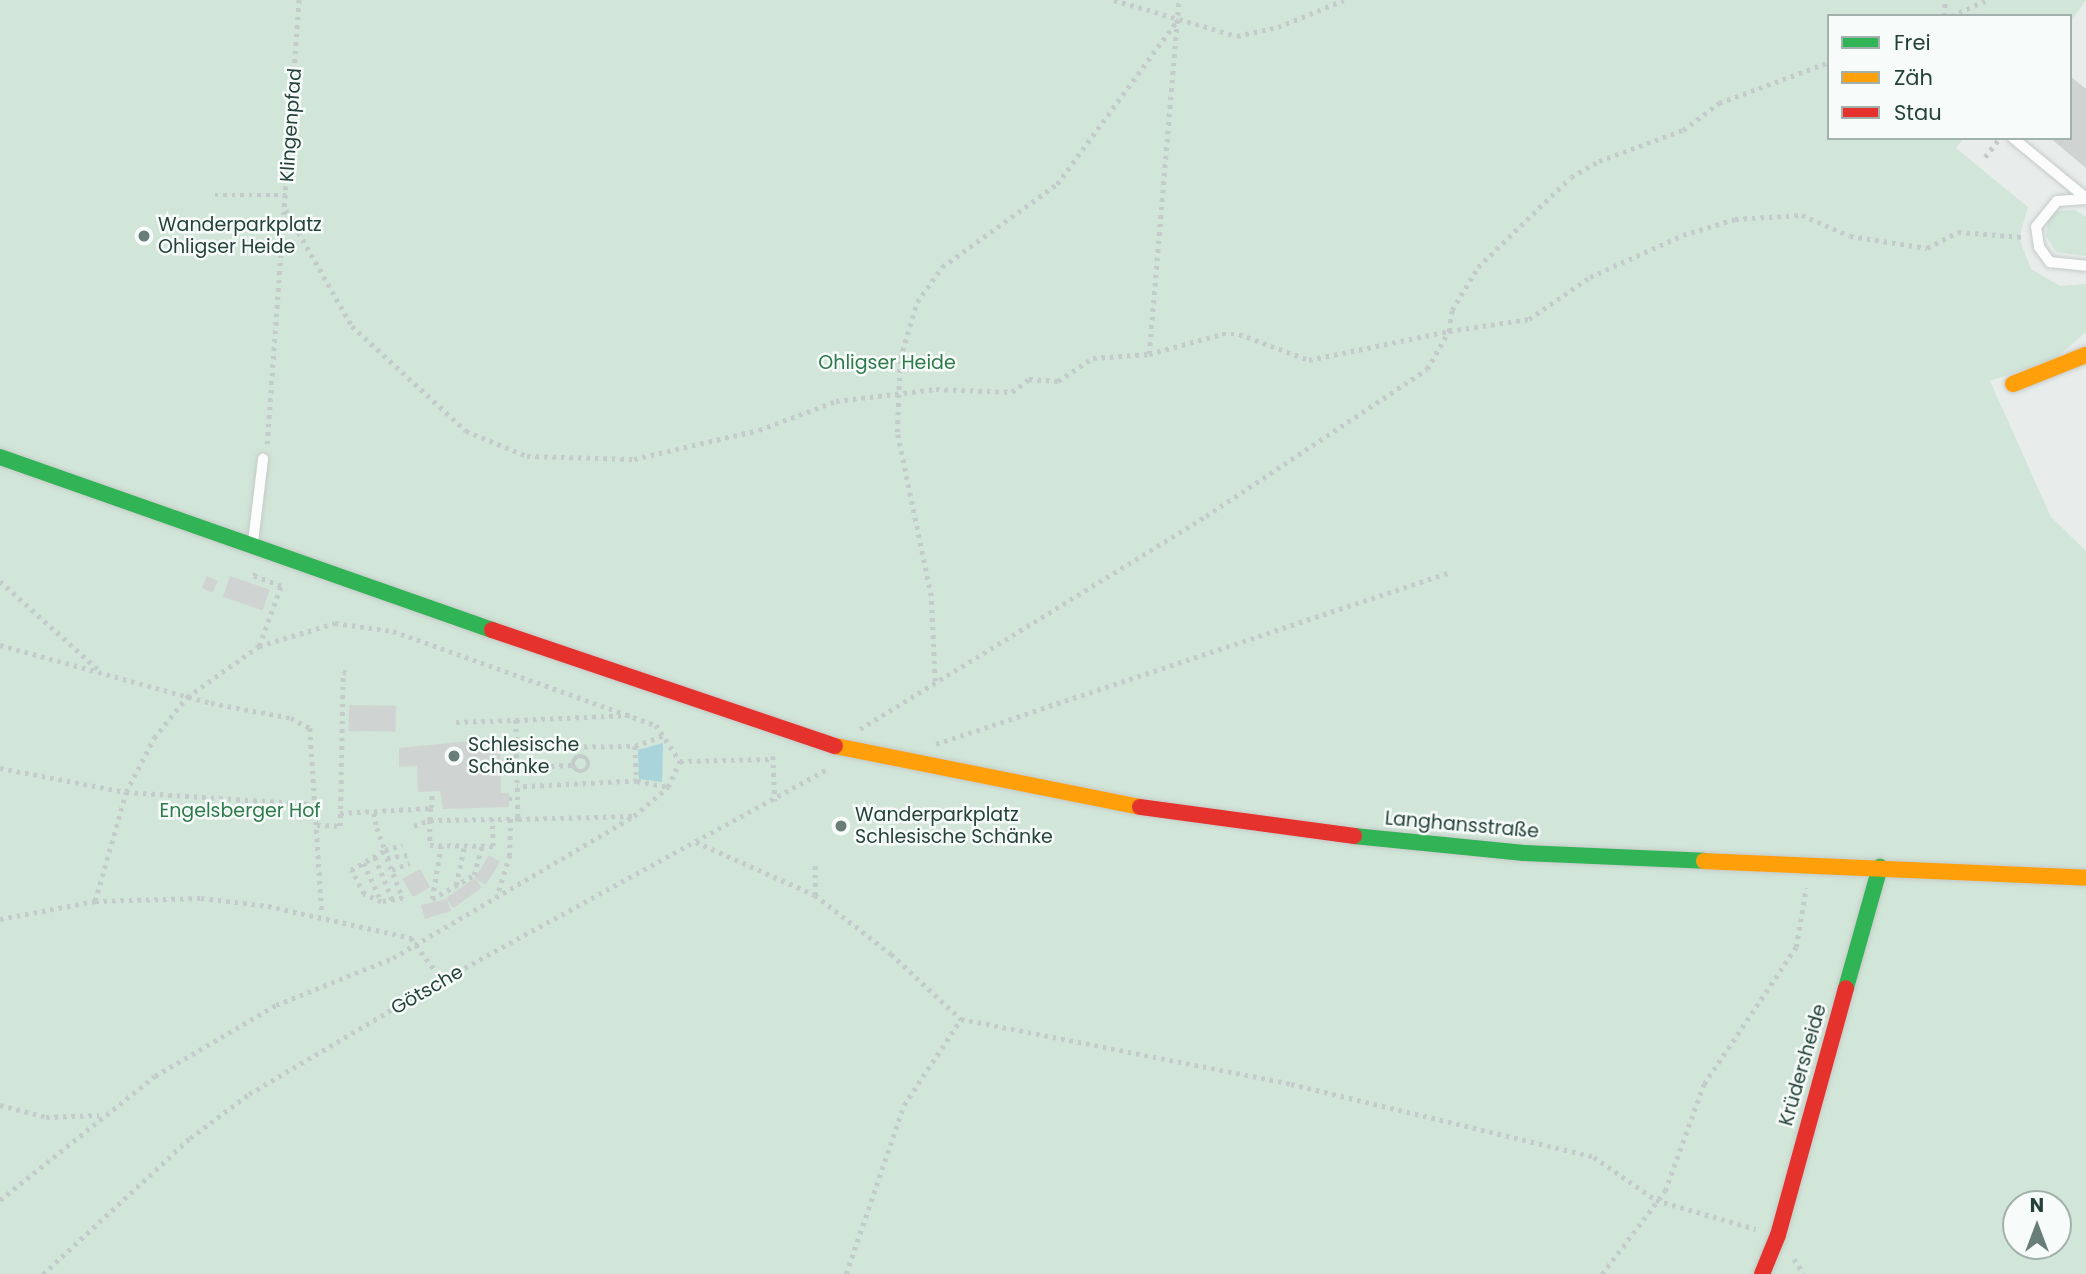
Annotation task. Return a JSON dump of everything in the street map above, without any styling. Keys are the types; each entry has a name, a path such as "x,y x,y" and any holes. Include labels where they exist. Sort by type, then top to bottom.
{"street":[{"path":"2013,384 2086,355"},
{"path":"0,457 256,554 841,751"},
{"name":"Langhansstraße","path":"841,751 1257,827 1524,853 1807,863 2086,878"},
{"name":"Krüdersheide","path":"1762,1274 1778,1236 1880,867"}],"lane":[{"path":"2015,140 2086,199 2048,207 2038,218 2036,238 2050,262 2086,266"},
{"path":"256,554 263,459"}],"path":[{"name":"Klingenpfad","path":"263,459 286,210 299,0"},
{"path":"1114,0 1237,36 1278,27 1343,0"},
{"path":"1149,354 1179,0"},
{"path":"1956,14 1987,0"},
{"path":"934,682 934,616 897,432 900,359 927,284 1057,184 1178,19"},
{"name":"Götsche","path":"43,1274 218,1116 442,980 829,770 847,737 1206,516 1427,369 1449,331 1452,310 1478,267 1571,177 1599,161 1674,135 1719,103 1827,63"},
{"path":"1985,157 1998,140"},
{"path":"215,195 286,195"},
{"path":"286,210 352,326 466,431 490,445 556,459 634,459 778,424 836,401 936,389 1013,392 1029,379 1058,381 1093,358 1149,354 1239,334 1309,360 1449,331 1529,319 1590,277 1683,235 1735,219 1802,215 1850,236 1927,248 1958,232 2036,238"},
{"path":"256,554 254,576 281,586 259,646"},
{"path":"928,747 1450,572"},
{"path":"0,581 100,670"},
{"path":"95,901 126,792 154,738 187,697 259,646 302,630 361,625 632,715 666,736 680,761"},
{"path":"0,645 100,670 187,697 291,718 310,728 322,915"},
{"path":"317,825 340,826 343,672 350,673"},
{"path":"456,722 632,715"},
{"path":"516,720 518,819"},
{"path":"516,747 635,746 666,736"},
{"path":"635,746 637,781"},
{"path":"680,761 773,759 775,801"},
{"path":"0,1200 100,1114 276,1005 393,958 634,816 668,787 680,761"},
{"path":"516,767 573,765"},
{"path":"0,768 126,792 314,804"},
{"path":"517,787 637,781 668,787"},
{"path":"432,792 430,845 493,846 492,819"},
{"path":"509,799 517,799"},
{"path":"370,806 385,850 387,858 403,898 381,902 364,894 351,870 385,850 402,845"},
{"path":"340,813 431,808"},
{"path":"414,826 430,820 634,816"},
{"path":"498,895 510,855 511,819"},
{"path":"695,842 815,895 891,954 961,1019 1291,1084 1594,1157 1656,1200 1778,1236"},
{"path":"441,845 432,899 474,875 482,846"},
{"path":"456,885 464,846"},
{"path":"387,858 408,855"},
{"path":"375,856 393,901"},
{"path":"364,863 381,902"},
{"path":"392,870 410,863"},
{"path":"1602,1274 1665,1191 1704,1084 1796,947 1805,911 1807,863"},
{"path":"815,866 815,895"},
{"path":"0,919 95,901 201,898 322,915 418,942 442,980"},
{"path":"846,1274 904,1105 961,1019"},
{"path":"0,1105 46,1117 100,1114"}],"green space":[{"path":"0,0 2086,0 2072,20 2072,14 1827,14 1827,140 1962,140 1956,148 2028,207 2019,238 2031,269 2060,286 2086,284 2086,332 2056,358 1990,381 2051,517 2086,551 2086,1274 0,1274"},
{"path":"2075,210 2086,217 2086,256 2056,252 2046,236 2048,217 2056,211"}],"water":[{"path":"663,743 662,782 639,779 638,750"}],"building":[{"path":"2072,78 2086,89 2086,168 2052,140 2072,140"},
{"path":"207,576 218,581 213,593 202,588"},
{"path":"230,576 270,590 263,610 223,597"},
{"path":"349,705 396,706 396,732 349,731"},
{"path":"479,740 500,744 501,793 509,793 509,807 443,809 440,791 418,792 417,766 399,767 399,748"},
{"path":"489,855 500,862 486,885 475,878"},
{"path":"420,869 430,887 413,897 403,879"},
{"path":"475,878 482,888 453,908 446,898"},
{"path":"447,899 451,911 425,919 421,905"}],"traffic: fast":[{"path":"0,457 492,630"},
{"path":"1354,836 1524,853 1704,861"},
{"path":"1846,988 1880,867"}],"traffic: slow":[{"path":"2013,384 2086,355"},
{"path":"835,746 1140,807"},
{"path":"1704,861 2086,878"}],"traffic: jam":[{"path":"492,630 835,746"},
{"path":"1140,807 1354,836"},
{"path":"1762,1274 1778,1235 1846,988"}],"place":[{"name":"Wanderparkplatz Ohligser Heide","path":"144,236"},
{"name":"Schlesische Schänke","path":"454,756"},
{"name":"Wanderparkplatz Schlesische Schänke","path":"841,826"}],"park label":[{"name":"Ohligser Heide","path":"887,363"},
{"name":"Engelsberger Hof","path":"240,811"}]}
